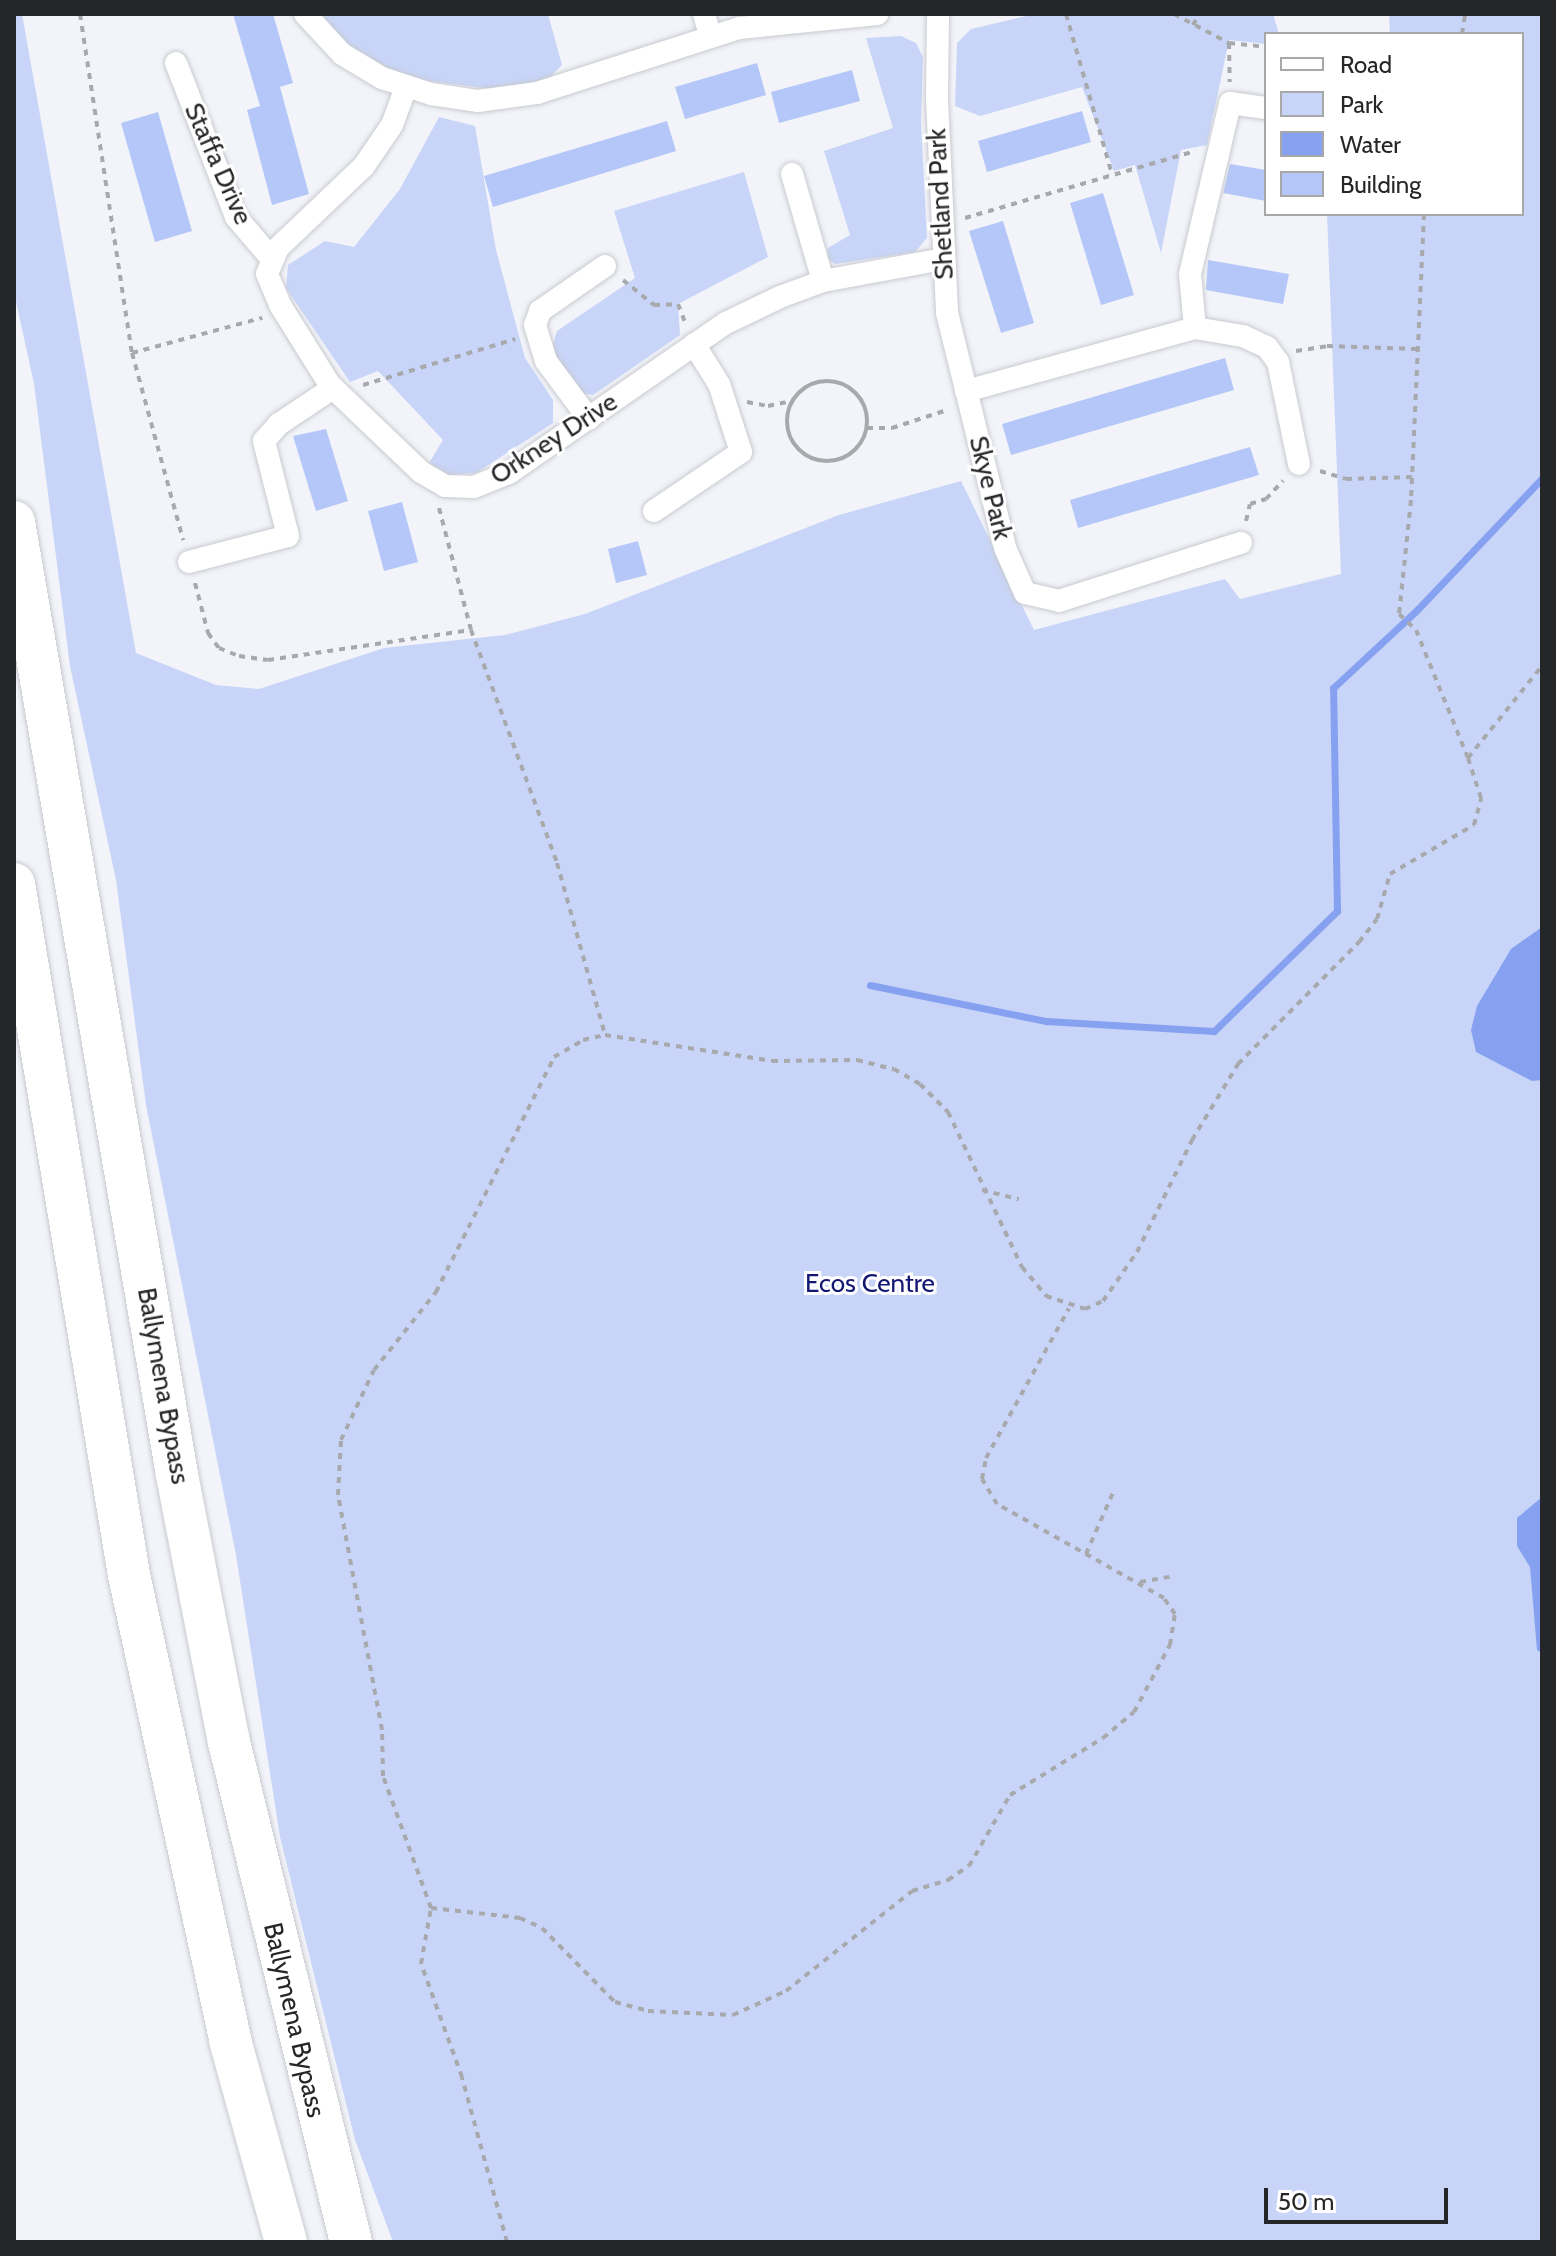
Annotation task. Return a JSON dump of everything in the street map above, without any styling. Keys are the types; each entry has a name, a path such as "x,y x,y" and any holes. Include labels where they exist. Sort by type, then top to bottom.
{"highway":[{"name":"Ballymena Bypass","path":"14,522 177,1475 229,1742 351,2242"},
{"path":"14,884 129,1575 230,2040 286,2242"}],"street":[{"path":"305,14 342,54 406,87 459,100 517,97 707,25 877,14"},
{"name":"Shetland Park","path":"938,14 941,225 947,313 966,391"},
{"name":"Staffa Drive","path":"176,63 236,217 271,258"},
{"path":"406,87 392,125 364,166 271,258 268,280 280,305 335,390 421,472 440,483"},
{"path":"1195,328 1190,274 1230,103 1264,108"},
{"path":"792,174 823,281"},
{"name":"Orkney Drive","path":"440,483 462,489 497,480 726,323 823,281 943,259"},
{"path":"589,419 546,361 536,333 540,311 605,266"},
{"path":"966,391 1195,328 1250,338 1274,355 1299,464"},
{"path":"654,511 741,452 725,398 694,344"},
{"path":"189,562 288,536 264,441 279,424 335,390"},
{"name":"Skye Park","path":"966,391 1005,548 1025,593 1059,601 1241,543"}],"path":[{"path":"80,14 132,353 208,633 219,648 239,656 268,660 471,630"},
{"path":"1066,14 1112,174"},
{"path":"1174,14 1229,43 1264,47"},
{"path":"1193,25 1199,14"},
{"path":"1229,43 1230,103"},
{"path":"941,225 1220,144"},
{"path":"507,2242 462,2077 421,1964 431,1908 383,1776 382,1730 338,1495 341,1440 374,1370 436,1292 554,1057 605,1035 772,1061 857,1060 894,1069 920,1084 948,1112 964,1139 982,1190 1022,1267 1046,1296 1069,1308 1085,1309 1103,1301 1137,1252 1192,1140 1238,1064 1359,942 1377,919 1390,874 1474,825 1481,798 1468,758 1416,630 1399,614 1412,477 1424,216"},
{"path":"605,266 654,305 678,304 694,344"},
{"path":"132,353 258,320 280,305"},
{"path":"335,390 536,333"},
{"path":"1274,355 1327,346 1417,349"},
{"path":"725,398 768,406 792,401 813,383 840,383 862,400 866,428 845,457 808,456 787,426 792,401"},
{"path":"866,428 892,428 947,410 966,391"},
{"path":"1241,543 1250,504 1266,499 1299,464 1346,479 1412,477"},
{"path":"440,483 438,506 471,630 557,863 605,1035"},
{"path":"1468,758 1542,666"},
{"path":"982,1190 1019,1199"},
{"path":"431,1908 520,1918 563,1947 615,2002 648,2011 733,2015 786,1991 912,1891 948,1880 969,1866 1010,1795 1103,1738 1134,1712 1170,1645 1175,1614 1164,1598 997,1504 982,1479 986,1458 1069,1308"},
{"path":"1086,1554 1115,1488"},
{"path":"1137,1583 1173,1576"}],"green space":[{"name":"Ecos Centre","path":"14,14 22,14 136,653 216,685 259,689 384,648 505,635 585,614 839,515 961,481 1034,630 1225,579 1240,599 1341,574 1327,216 1524,216 1524,32 1390,32 1389,14 1542,14 1542,2242 393,2242 355,2140 280,1837 236,1555 146,1105 116,880 70,666 34,384 14,292"},
{"path":"322,14 548,14 562,65 545,82 498,90 408,78 368,60 339,37"},
{"path":"1035,14 1273,14 1278,32 1264,32 1264,44 1229,40 1207,145 1181,150 1161,253 1135,165 1114,171 1082,87 980,116 955,106 957,43 971,29"},
{"path":"901,36 916,43 923,57 921,123 927,238 915,252 835,264 828,259 828,248 850,235 824,151 893,128 866,38"},
{"path":"439,117 475,126 496,250 525,358 553,400 553,423 476,473 449,475 429,463 443,440 378,371 350,382 286,288 288,265 325,241 354,247 400,189"},
{"path":"744,172 768,257 678,304 680,335 593,395 581,393 551,352 557,331 635,278 614,211"}],"water":[{"path":"1542,927 1542,1080 1532,1081 1476,1052 1471,1030 1477,1006 1511,949"},
{"path":"1542,1497 1542,1653 1537,1650 1530,1567 1517,1546 1517,1518"}],"building":[{"path":"233,14 273,14 293,83 280,87 309,194 272,205 247,110 260,106"},
{"path":"757,63 766,95 685,119 675,87"},
{"path":"852,70 860,101 779,123 771,92"},
{"path":"1082,111 1091,142 987,172 978,141"},
{"path":"158,112 192,231 155,242 121,123"},
{"path":"667,121 676,151 493,207 484,176"},
{"path":"1230,164 1264,170 1264,201 1223,193"},
{"path":"1103,193 1134,295 1101,305 1070,203"},
{"path":"1003,221 1034,323 1001,333 969,231"},
{"path":"1208,260 1289,274 1283,304 1206,290"},
{"path":"1225,358 1234,390 1011,455 1002,424"},
{"path":"326,429 348,501 316,511 293,436"},
{"path":"1250,447 1259,475 1078,528 1070,500"},
{"path":"402,502 418,562 384,571 368,511"},
{"path":"638,541 647,575 616,583 608,549"}],"waterway":[{"path":"870,985 1046,1021 1214,1031 1337,911 1333,688 1416,611 1542,478"}]}
